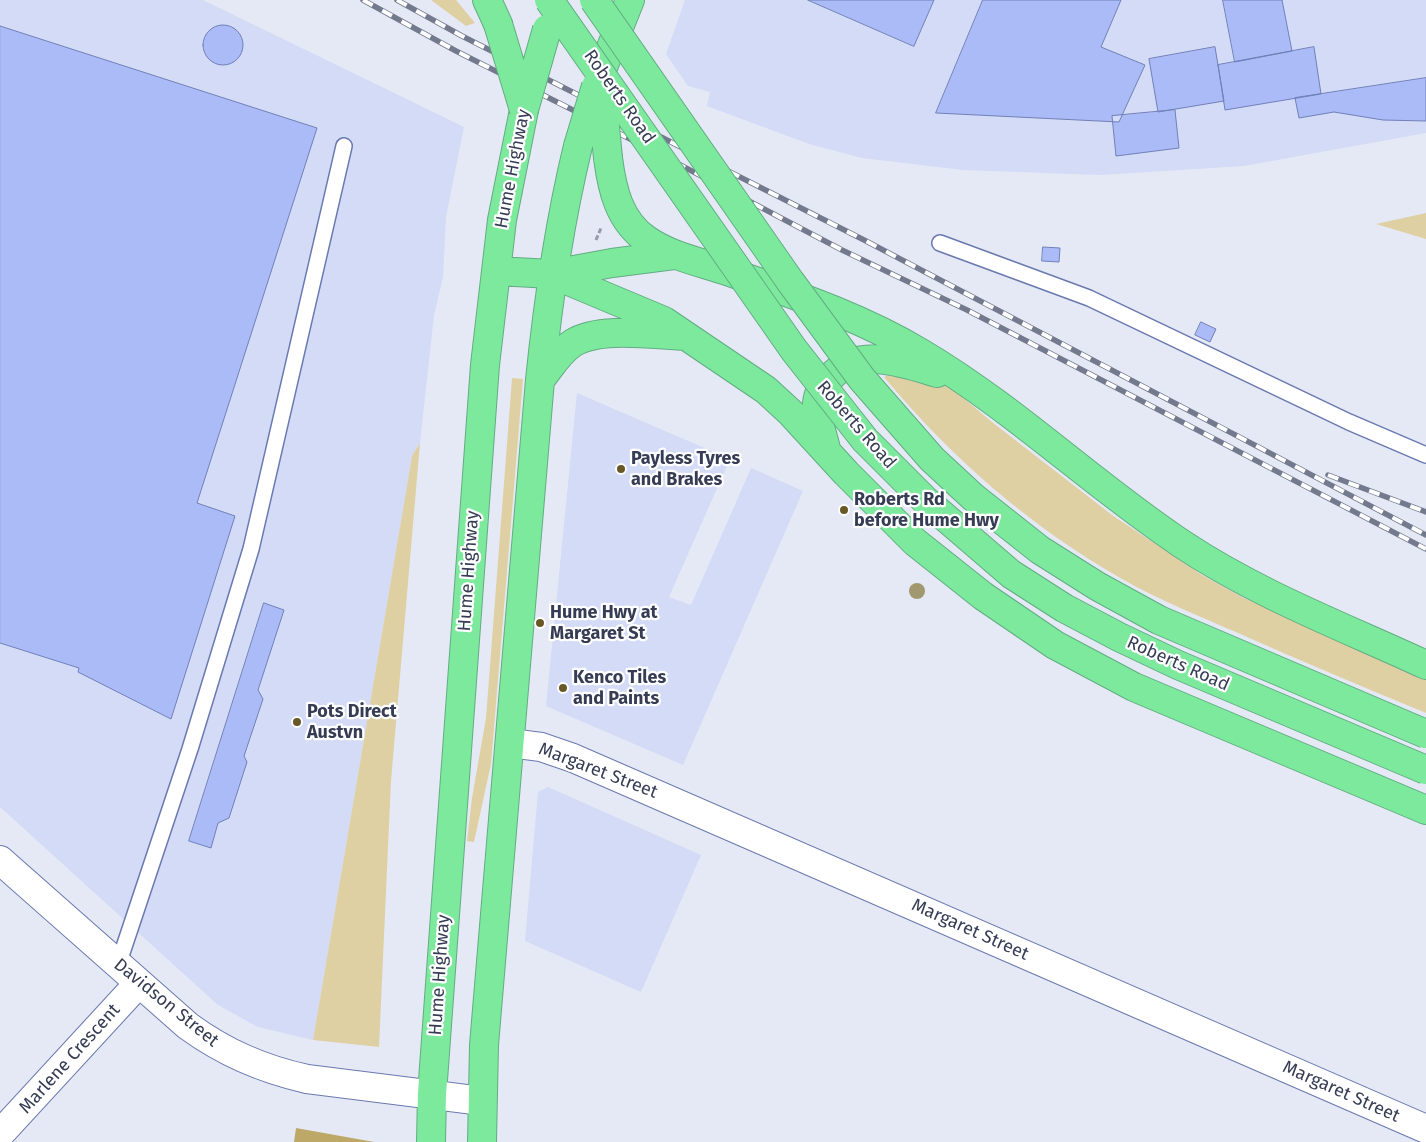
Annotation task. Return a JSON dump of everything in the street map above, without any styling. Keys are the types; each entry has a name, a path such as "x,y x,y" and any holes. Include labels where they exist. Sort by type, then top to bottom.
{"highway":[{"name":"Roberts Road","path":"594,0 790,281 862,379 932,460 973,497 1040,550 1096,586 1159,620 1426,734"},
{"path":"482,1142 482,1101 491,960 540,380 552,274 568,185 578,146 600,75 630,0"},
{"name":"Roberts Road","path":"551,9 794,350 865,440 924,500 1011,574 1064,608 1178,665 1426,770"},
{"name":"Hume Highway","path":"431,1142 432,1094 484,365 508,187 524,110 551,9"},
{"path":"492,12 524,110"},
{"path":"600,75 613,194 631,225 645,239 674,255 727,271 841,312 922,353 967,382 1149,521 1219,567 1275,596 1426,665"},
{"path":"496,271 552,274 612,263 674,255"},
{"path":"552,274 664,321 690,336 766,390 826,449 846,473 915,542 983,596 1055,645 1134,686 1426,810"},
{"path":"540,380 562,352 587,336 611,334 690,336"},
{"path":"826,449 817,405 820,390 838,368 850,363 870,359 918,368 967,382"}],"street":[{"name":"Margaret Street","path":"510,743 541,747 573,758 1426,1128"},
{"name":"Davidson Street","path":"0,860 188,1026 214,1045 258,1065 307,1079 482,1101"},
{"name":"Marlene Crescent","path":"0,1134 139,983"}],"lane":[{"path":"118,965 193,740 251,549 344,146"},
{"path":"940,243 1089,298 1349,422 1426,455"}],"shaded area":[{"path":"0,0 203,0 464,127 446,217 443,277 434,315 420,443 412,456 313,1040 258,1027 218,1005 0,807"},
{"path":"431,0 456,0 475,23 466,26"},
{"path":"685,0 1426,0 1426,133 1244,166 1101,175 963,170 862,158 809,144 707,106 710,92 688,86 666,54"},
{"path":"1426,213 1426,239 1376,224"},
{"path":"890,374 949,386 992,422 1112,515 1202,575 1244,598 1426,678 1426,713 1179,608 1136,587 1088,559 1024,514 965,463 910,407 884,377"},
{"path":"512,378 523,379 491,764 474,842 467,841 472,798 486,718"},
{"path":"577,393 730,459 669,597 691,605 751,468 803,491 683,765 546,706"},
{"path":"420,443 391,781 379,1047 313,1040 412,456"},
{"path":"548,787 701,855 641,992 525,941 538,792"},
{"path":"296,1128 374,1142 294,1142"}],"building":[{"path":"808,0 934,0 914,46"},
{"path":"983,0 1121,0 1101,47 1145,65 1119,122 936,113"},
{"path":"1223,0 1282,0 1292,51 1235,62"},
{"path":"223,25 237,31 243,45 237,59 223,65 209,59 203,45 209,31"},
{"path":"0,26 317,128 197,503 235,516 171,719 78,672 79,668 0,643"},
{"path":"1215,47 1224,101 1158,112 1149,59"},
{"path":"1314,47 1321,94 1225,110 1218,65"},
{"path":"1426,78 1426,121 1383,120 1334,112 1299,118 1295,98"},
{"path":"1175,110 1179,148 1116,156 1112,116"},
{"path":"1043,247 1060,248 1059,262 1042,261"},
{"path":"1201,322 1216,329 1210,342 1195,335"},
{"path":"264,603 284,610 258,690 263,699 244,756 247,762 229,818 218,823 211,848 189,841"}],"railway":[{"path":"363,0 456,51 648,148 842,250 967,310 1426,549"},
{"path":"397,0 462,36 866,241 1426,535"},
{"path":"1328,475 1426,512"}],"place":[{"name":"Payless Tyres and Brakes","path":"621,469"},
{"name":"Roberts Rd before Hume Hwy","path":"844,510"},
{"name":"Hume Hwy at Margaret St","path":"540,623"},
{"name":"Kenco Tiles and Paints","path":"563,688"},
{"name":"Pots Direct Austvn","path":"297,722"}]}
